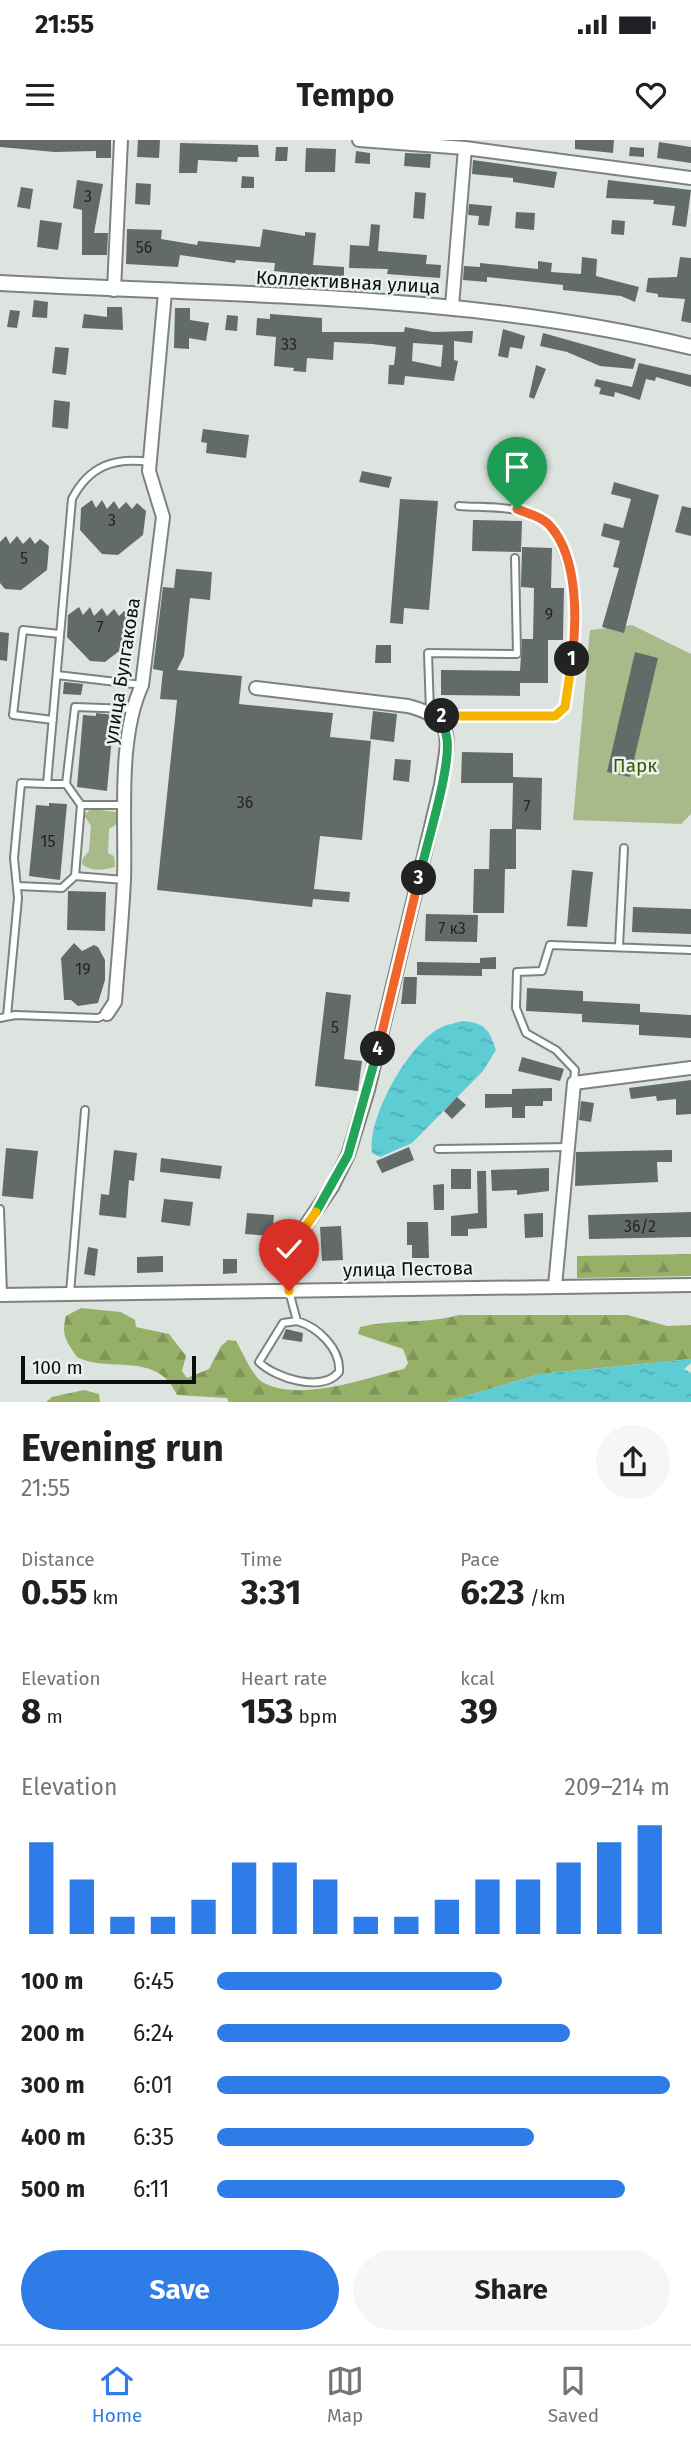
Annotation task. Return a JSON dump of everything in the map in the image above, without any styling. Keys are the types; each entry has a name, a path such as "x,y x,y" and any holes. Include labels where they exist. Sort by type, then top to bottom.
{"street":[{"path":"114,290 121,140"},
{"path":"359,140 464,148 691,178"},
{"path":"452,306 464,148"},
{"name":"Коллективная улица","path":"0,283 452,306 608,328 691,347"},
{"name":"улица Булгакова","path":"107,1014 115,1002 124,880 124,805 131,709 142,685 163,517 152,489 150,462 165,292"},
{"path":"256,688 408,706 432,714 442,722 447,741 441,785 368,1090 348,1155 332,1187 287,1253 289,1291"},
{"path":"555,1286 574,1083 691,1068"},
{"name":"улица Пестова","path":"1,1295 691,1285"}],"lane":[{"path":"47,784 72,499 80,484 103,465 133,460 150,462"},
{"path":"459,506 517,509 534,515 553,528 568,564 574,590 576,622 567,697 561,712 551,717 432,714 428,653 517,654 515,558"},
{"path":"53,720 13,715 23,630 60,634"},
{"path":"57,675 142,685"},
{"path":"18,886 62,888 75,876 81,805 66,784 75,707 131,709"},
{"path":"66,784 21,783 14,858 18,886 4,1017 98,1018 107,1014"},
{"path":"81,805 124,805"},
{"path":"619,946 624,848"},
{"path":"75,876 124,880"},
{"path":"574,1083 575,1070 556,1050 526,1033 516,1008 517,972 542,971 550,945 691,950"},
{"path":"70,1295 85,1110"},
{"path":"438,1149 568,1147"},
{"path":"0,1209 1,1295"},
{"path":"289,1291 298,1321 321,1334 336,1354 339,1371 334,1378 323,1381 299,1380 267,1369 259,1362 283,1323 298,1321"}],"green space":[{"name":"Парк","path":"632,625 691,654 691,814 681,824 573,820 590,630"},
{"path":"91,809 117,812 117,824 109,829 108,853 114,856 115,867 93,869 82,864 89,851 91,826 84,815"},
{"path":"691,1254 691,1276 577,1278 577,1256"},
{"path":"81,1308 121,1312 135,1320 136,1327 169,1334 186,1356 182,1371 187,1378 209,1369 221,1346 228,1340 236,1341 258,1379 277,1388 295,1390 333,1387 404,1369 408,1363 403,1349 358,1334 360,1327 459,1315 628,1315 667,1326 691,1325 691,1359 540,1374 446,1402 229,1402 227,1398 177,1395 158,1372 145,1368 90,1362 77,1357 64,1333 66,1316"},
{"path":"84,1390 99,1394 100,1402 46,1402 52,1397"}],"water":[{"path":"463,1021 485,1028 496,1050 483,1071 412,1143 380,1157 372,1153 376,1121 404,1064 429,1035 444,1026"},
{"path":"691,1359 691,1363 684,1369 691,1373 691,1402 446,1402 540,1374"}],"building":[{"path":"0,140 111,140 111,158 96,158 96,151 55,152 0,147"},
{"path":"138,140 160,140 159,158 137,157"},
{"path":"575,140 614,140 613,153 575,149"},
{"path":"659,142 691,147 691,163 657,158"},
{"path":"180,143 258,145 259,157 238,157 237,162 198,160 197,173 179,173"},
{"path":"276,147 288,147 287,161 275,161"},
{"path":"630,147 644,148 644,157 629,156"},
{"path":"306,148 336,149 335,172 305,172"},
{"path":"356,151 370,153 370,164 355,163"},
{"path":"405,153 431,154 430,168 404,166"},
{"path":"473,160 557,172 554,188 513,182 513,178 472,174"},
{"path":"242,176 254,177 254,188 241,188"},
{"path":"77,180 103,184 94,233 108,233 107,255 82,255 82,210 73,208"},
{"path":"608,180 691,190 686,227 672,225 675,206 653,204 654,200 606,198"},
{"path":"136,183 151,184 150,205 135,204"},
{"path":"21,187 33,189 30,209 17,207"},
{"path":"415,192 426,193 424,219 413,218"},
{"path":"469,204 492,206 489,226 478,225 479,216 468,215"},
{"path":"516,212 535,213 534,230 515,228"},
{"path":"40,220 62,223 58,250 37,247"},
{"path":"612,220 625,221 624,235 611,234"},
{"path":"371,224 380,225 378,251 427,255 426,264 441,265 440,278 387,274 388,269 349,268 350,245 369,246"},
{"path":"127,229 162,230 161,239 197,245 198,241 260,247 263,229 305,236 305,232 316,233 313,265 344,267 344,279 274,271 275,263 236,260 235,263 180,255 178,267 126,264"},
{"path":"582,257 597,259 596,276 639,287 635,302 621,296 563,290 563,285 487,277 487,282 463,280 464,266 480,267 480,263 538,269 538,261 552,263 551,272 581,274"},
{"path":"680,257 691,258 691,323 681,321 685,299 658,297 658,294 646,292 648,278 677,277"},
{"path":"34,300 48,302 47,318 32,317"},
{"path":"107,307 122,307 123,330 82,328 84,314 107,317"},
{"path":"175,308 190,308 190,320 209,323 206,341 189,338 189,349 174,348"},
{"path":"10,310 20,311 17,328 7,327"},
{"path":"270,314 322,318 322,332 404,332 405,327 433,332 473,331 472,343 454,341 454,360 458,361 454,381 405,376 404,385 388,384 389,365 394,365 396,347 334,342 333,360 307,358 306,372 274,366 276,337 256,335 257,318 270,319","holes":["413,343 443,345 441,367 412,361"]},
{"path":"227,315 238,316 237,331 225,330"},
{"path":"503,329 525,336 522,349 510,347 508,358 498,356"},
{"path":"543,333 636,359 633,369 600,366 567,352 540,346"},
{"path":"55,347 69,348 66,375 52,373"},
{"path":"639,363 691,375 691,387 656,377 655,381 646,379 640,400 615,392 614,397 599,394 601,388 594,386 596,379 632,387"},
{"path":"536,365 546,369 534,399 529,397"},
{"path":"54,400 70,402 68,429 52,427"},
{"path":"203,429 249,435 246,458 206,453 207,443 201,442"},
{"path":"362,471 392,477 389,488 359,482"},
{"path":"614,482 659,495 624,633 602,627 619,568 613,567 620,541 601,536 604,523 623,528 631,499 611,494"},
{"path":"400,499 438,501 429,610 404,608 403,624 390,623"},
{"path":"92,500 96,508 102,500 107,509 114,501 119,509 126,502 132,509 137,503 146,511 143,535 118,555 102,554 80,530 81,508"},
{"path":"682,506 691,508 691,536 675,532"},
{"path":"473,520 522,521 521,552 472,551"},
{"path":"6,536 10,544 17,536 23,544 30,537 35,544 40,539 49,546 47,570 21,590 5,589 0,583 0,542"},
{"path":"522,547 552,548 551,588 564,588 563,640 548,640 548,683 520,683 520,696 441,695 441,670 520,671 522,639 533,639 534,588 521,587"},
{"path":"176,569 212,572 210,600 190,598 184,656 177,670 242,676 239,704 333,713 330,737 371,741 362,840 320,836 314,889 350,892 349,902 313,899 312,907 157,890 177,700 160,699 163,671 153,669 163,587 174,588"},
{"path":"79,607 83,615 90,607 94,616 102,608 107,616 114,609 119,616 124,611 133,618 131,642 105,662 90,661 67,637 68,615"},
{"path":"0,632 9,633 7,661 0,660"},
{"path":"376,645 391,645 391,663 375,663"},
{"path":"635,652 658,658 630,777 607,772"},
{"path":"64,682 83,684 81,695 63,694"},
{"path":"373,711 397,714 394,742 370,739"},
{"path":"96,713 114,715 107,791 77,787 83,715 96,716"},
{"path":"462,752 513,753 513,777 542,778 541,830 516,829 516,869 505,869 504,913 473,913 474,869 489,869 490,829 512,829 513,783 461,783"},
{"path":"395,759 411,760 409,782 393,780"},
{"path":"49,803 67,804 60,880 29,876 36,805 49,806"},
{"path":"572,870 593,872 587,927 567,926"},
{"path":"68,891 106,892 105,931 67,930"},
{"path":"633,907 691,909 691,934 632,932"},
{"path":"426,914 478,915 477,942 425,941"},
{"path":"74,943 82,951 94,945 98,947 105,960 105,980 98,1003 78,1006 71,1000 64,1000 61,958"},
{"path":"496,957 496,969 482,969 482,976 417,975 417,962 480,963 480,958"},
{"path":"404,977 417,977 416,1004 401,1004"},
{"path":"527,988 583,991 583,1001 640,1004 640,1012 691,1015 691,1038 639,1035 639,1025 582,1022 582,1014 526,1011"},
{"path":"326,992 351,995 344,1059 362,1061 358,1091 315,1086"},
{"path":"522,1057 564,1069 560,1081 518,1071"},
{"path":"691,1080 691,1114 676,1115 676,1099 657,1101 656,1096 631,1099 629,1088"},
{"path":"552,1088 552,1101 543,1101 543,1106 525,1106 525,1118 512,1118 512,1107 485,1108 485,1094 512,1094 512,1089"},
{"path":"457,1097 466,1105 452,1119 444,1111"},
{"path":"581,1101 594,1103 591,1122 579,1120"},
{"path":"409,1147 414,1160 382,1173 376,1161"},
{"path":"6,1148 38,1151 33,1199 2,1196"},
{"path":"114,1150 137,1153 134,1181 129,1180 126,1218 99,1215 101,1194 109,1195"},
{"path":"672,1150 672,1162 657,1162 658,1182 575,1186 576,1152"},
{"path":"161,1158 222,1166 220,1179 160,1172"},
{"path":"549,1168 549,1191 517,1195 517,1190 492,1191 491,1170"},
{"path":"451,1169 471,1169 471,1189 451,1189"},
{"path":"477,1171 486,1171 487,1228 468,1229 468,1236 451,1236 451,1216 478,1213"},
{"path":"444,1184 444,1210 434,1210 433,1185"},
{"path":"164,1199 193,1202 190,1226 161,1222"},
{"path":"691,1212 691,1237 589,1239 588,1215"},
{"path":"247,1213 274,1215 272,1236 245,1234"},
{"path":"543,1213 543,1237 525,1238 524,1214"},
{"path":"407,1222 428,1222 429,1258 412,1258 412,1245 407,1245"},
{"path":"341,1226 343,1260 322,1261 320,1227"},
{"path":"88,1247 98,1249 95,1276 84,1274"},
{"path":"163,1256 163,1272 137,1273 137,1257"},
{"path":"223,1259 237,1259 237,1273 223,1274"},
{"path":"286,1329 303,1333 302,1342 282,1339"}],"route":[{"path":"289,1291 287,1253 316,1213 348,1155 368,1090 441,785 447,741 442,722 435,716 551,717 565,707 576,622 574,590 568,564 553,528 534,515 517,509"}]}
